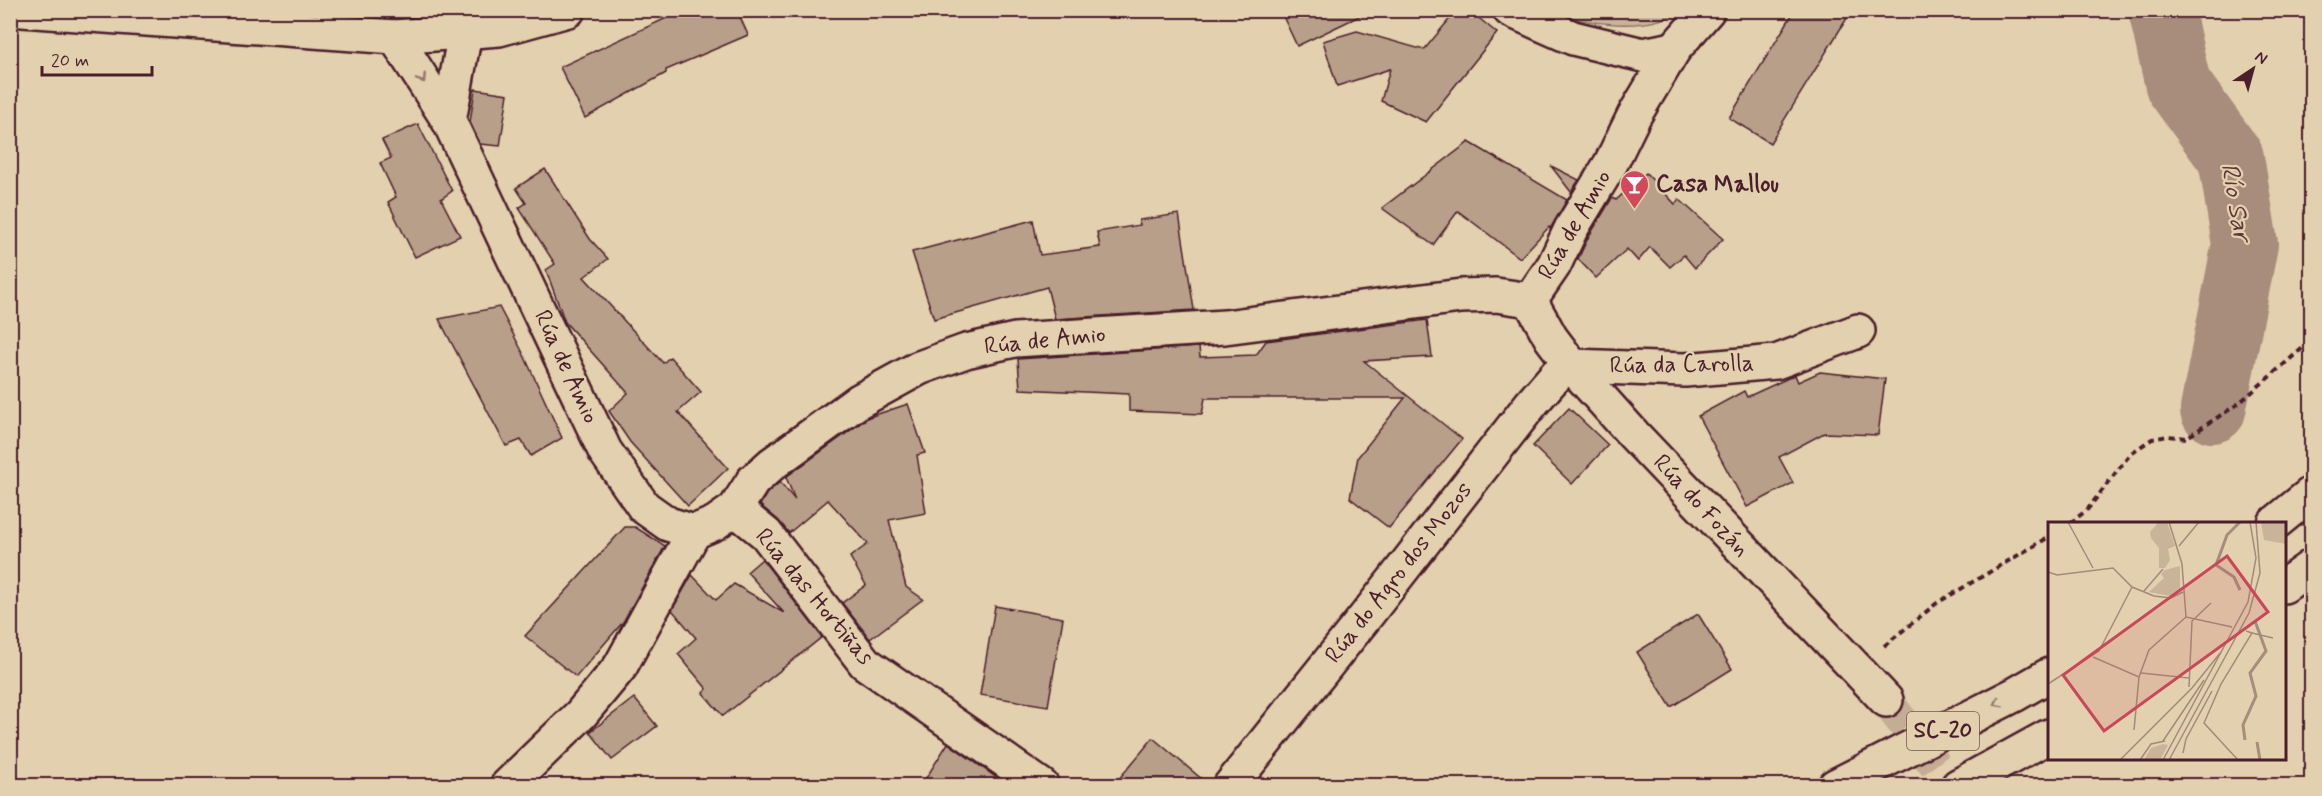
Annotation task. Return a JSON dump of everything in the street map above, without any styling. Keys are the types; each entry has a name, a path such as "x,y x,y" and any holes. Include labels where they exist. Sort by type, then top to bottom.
{"main road":[{"path":"22,10 395,38 499,29 568,10"},
{"path":"1510,10 1573,39 1643,55 1674,49"},
{"name":"Rúa de Amio","path":"395,38 449,121 605,451 645,507 668,524 694,532 715,523 735,509 753,481 772,464 859,402 919,368 966,351 1015,340 1225,327 1461,296 1496,295 1530,300 1554,266 1571,229 1611,163 1634,116 1674,49 1708,10"},
{"path":"449,121 465,32"},
{"name":"Rúa do Fozán","path":"1530,300 1551,338 1572,366 1642,444 1886,700"},
{"name":"Rúa da Carolla","path":"1572,366 1684,370 1776,362 1858,331"},
{"name":"Rúa do Agro dos Mozos","path":"1230,786 1531,404 1557,374 1572,366"},
{"path":"2276,522 2312,493"},
{"name":"Rúa das Hortiñas","path":"735,509 766,534 865,663 1042,786"},
{"path":"507,786 580,714 620,667 694,532"},
{"path":"2286,585 2312,566"},
{"name":"SC-20","path":"1835,786 2048,676"},
{"name":"SC-20","path":"1958,786 2048,737"}],"path":[{"path":"2071,522 2087,510 2131,453 2152,439 2168,436 2186,438 2238,404 2312,340"},
{"path":"1861,675 1886,644 1937,603 2048,538"}],"shaded area":[{"path":"1553,11 1678,11 1666,18 1651,22 1617,24 1581,20"}],"building":[{"path":"684,10 737,10 748,35 666,70 666,73 585,118 560,67"},
{"path":"1280,10 1372,10 1297,46"},
{"path":"1457,10 1469,10 1497,33 1426,122 1381,101 1390,69 1337,86 1323,41 1357,31 1424,50"},
{"path":"1795,10 1852,10 1770,143 1729,118"},
{"path":"475,89 508,94 500,146 480,144 470,122"},
{"path":"418,124 452,191 441,199 460,236 415,257 388,202 396,197 380,163 391,158 382,140"},
{"path":"1469,142 1567,200 1550,229 1549,227 1520,258 1458,211 1433,245 1382,208"},
{"path":"1551,166 1579,180 1571,192"},
{"path":"545,169 590,239 608,259 584,277 663,363 670,357 701,392 678,412 728,468 688,506 630,442 609,411 628,393 565,322 546,270 555,264 519,208 526,203 516,188"},
{"path":"1646,173 1675,204 1679,199 1723,239 1695,268 1684,255 1670,267 1650,247 1638,261 1627,249 1596,278 1578,259 1588,238 1612,198 1616,200"},
{"path":"1179,214 1194,310 1055,319 1047,287 934,319 912,252 1033,220 1040,255 1100,247 1097,232 1140,225 1139,220"},
{"path":"499,307 562,438 531,456 521,440 506,446 439,319"},
{"path":"1427,320 1432,357 1364,361 1462,439 1389,528 1350,498 1358,457 1405,398 1205,398 1202,414 1129,411 1129,394 1020,389 1018,359 1199,347 1200,357 1256,355 1266,341"},
{"path":"1820,372 1885,379 1878,435 1824,433 1779,457 1793,483 1747,507 1698,416 1744,391 1747,397 1795,375 1798,382"},
{"path":"908,404 925,453 917,455 926,513 889,520 906,587 923,599 870,639 842,603 866,585 850,557 868,544 828,500 789,533 760,505 767,493 780,482 795,500 786,477 869,417"},
{"path":"1569,408 1608,445 1572,484 1533,446"},
{"path":"625,527 635,527 665,546 623,622 576,677 525,636"},
{"path":"762,559 822,637 723,716 703,693 707,689 678,654 696,638 672,610 692,575 716,600 734,584 784,613 747,572"},
{"path":"995,606 1063,618 1048,706 980,695"},
{"path":"1698,614 1732,669 1671,707 1637,652"},
{"path":"634,698 657,726 612,760 590,732"},
{"path":"1153,738 1210,786 1113,786"},
{"path":"948,743 1008,786 921,786"}],"waterway":[{"name":"Río Sar","path":"2165,10 2162,13 2178,85 2231,158 2245,244 2213,410"}],"tunnel":[{"path":"1886,700 1951,786"}],"place":[{"name":"Casa Mallou","path":"1635,210"}]}
